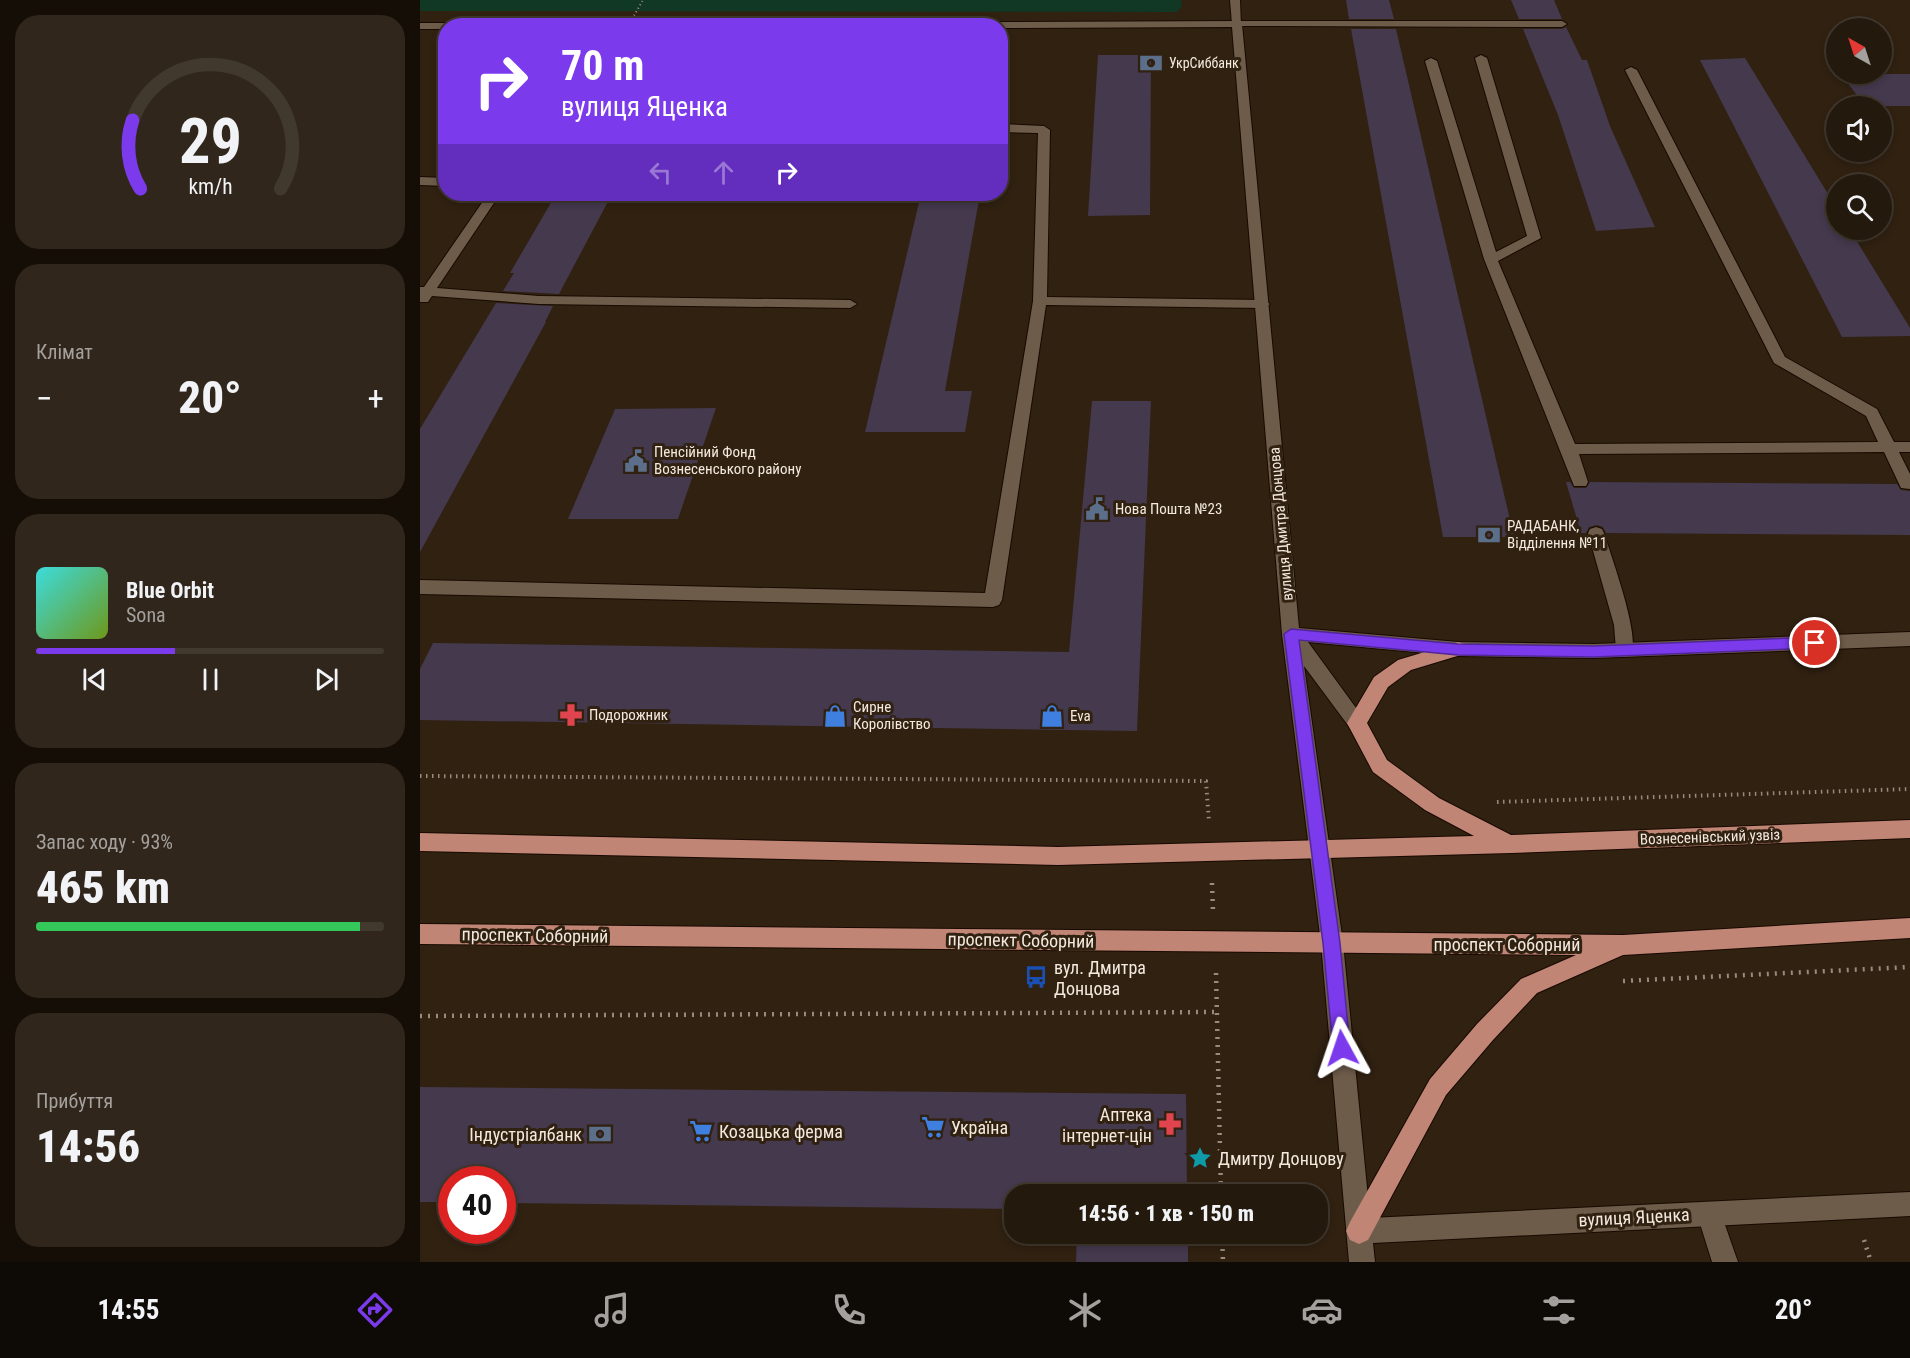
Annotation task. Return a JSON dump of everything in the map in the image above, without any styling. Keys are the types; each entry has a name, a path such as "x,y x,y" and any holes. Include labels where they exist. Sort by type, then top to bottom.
{"main road":[{"path":"1458,649 1405,664 1381,682 1358,723 1380,766 1432,804 1511,844"},
{"name":"Вознесенівський узвіз","path":"1511,844 1910,829"},
{"path":"420,842 1058,856 1511,844"},
{"path":"1359,1231 1438,1087 1485,1032 1529,986 1623,945 1910,927"},
{"name":"проспект Соборний","path":"420,934 1623,945"}],"street":[{"name":"вулиця Дмитра Донцова","path":"1235,0 1291,634 1332,943 1362,1262"},
{"path":"1008,25 1562,24"},
{"path":"420,26 438,26"},
{"path":"1481,58 1534,238 1491,259"},
{"path":"1431,61 1491,259 1569,449 1580,482"},
{"path":"1631,70 1779,360 1872,413 1907,484"},
{"path":"420,587 993,600 1040,301 1044,130 1008,128"},
{"path":"420,181 438,182"},
{"path":"423,295 489,201"},
{"path":"423,295 539,300 850,304"},
{"path":"1040,301 1263,304"},
{"path":"1569,449 1910,447"},
{"path":"1596,533 1623,625 1625,650"},
{"path":"1291,634 1458,649 1625,650 1910,639"},
{"path":"1291,634 1358,723"},
{"name":"вулиця Яценка","path":"1359,1231 1910,1204"},
{"path":"1709,1214 1725,1262"}],"path":[{"path":"633,18 643,0"},
{"path":"420,776 1206,781 1218,1012 1221,1184"},
{"path":"1492,802 1910,789"},
{"path":"1612,982 1910,968"},
{"path":"420,1016 1218,1012"},
{"path":"1222,1244 1223,1262"}],"green space":[{"path":"420,0 1181,0 1182,6 1177,12 420,11"}],"building":[{"path":"1346,0 1389,0 1394,19 1349,19"},
{"path":"1511,0 1554,0 1562,19 1519,19"},
{"path":"1566,27 1582,60 1587,60 1610,126 1655,227 1596,231 1558,115 1523,29 1562,29"},
{"path":"1351,29 1396,29 1514,537 1443,537"},
{"path":"1098,55 1151,55 1150,215 1088,216"},
{"path":"1745,58 1826,191 1826,240 1856,240 1910,328 1910,336 1842,337 1700,60"},
{"path":"1892,74 1910,74 1910,106 1892,106 1892,96 1858,96 1848,84 1892,84"},
{"path":"552,201 608,201 559,294 503,291 514,273 510,273"},
{"path":"919,201 979,201 945,391 972,391 965,432 865,432"},
{"path":"496,303 553,306 420,552 420,429"},
{"path":"1092,401 1151,401 1137,731 420,720 420,669 433,643 1069,652"},
{"name":"Пенсійний Фонд Вознесенського району","path":"716,408 678,519 568,519 615,409"},
{"path":"1566,482 1570,482 1574,488 1586,488 1590,482 1897,484 1901,490 1910,491 1910,535 1606,533 1603,527 1597,525 1589,527 1586,533 1581,533"},
{"path":"420,1087 1186,1094 1187,1184 1004,1184 1004,1209 516,1203 516,1166 438,1166 438,1202 420,1202"},
{"path":"1077,1244 1188,1244 1188,1262 1076,1262"}],"place":[{"name":"УкрСиббанк","path":"1151,63"},
{"name":"Пенсійний Фонд Вознесенського району","path":"636,461"},
{"name":"Нова Пошта №23","path":"1097,509"},
{"name":"РАДАБАНК, Відділення №11","path":"1489,535"},
{"name":"Подорожник","path":"571,715"},
{"name":"Сирне Королівство","path":"835,716"},
{"name":"Eva","path":"1052,716"},
{"name":"вул. Дмитра Донцова","path":"1036,977"},
{"name":"Аптека інтернет-цін","path":"1170,1124"},
{"name":"Україна","path":"933,1127"},
{"name":"Козацька ферма","path":"701,1131"},
{"name":"Індустріалбанк","path":"600,1134"},
{"name":"Дмитру Донцову","path":"1200,1158"}],"route":[{"path":"1342,1048 1332,943 1291,634 1458,649 1594,651 1815,643"}]}
